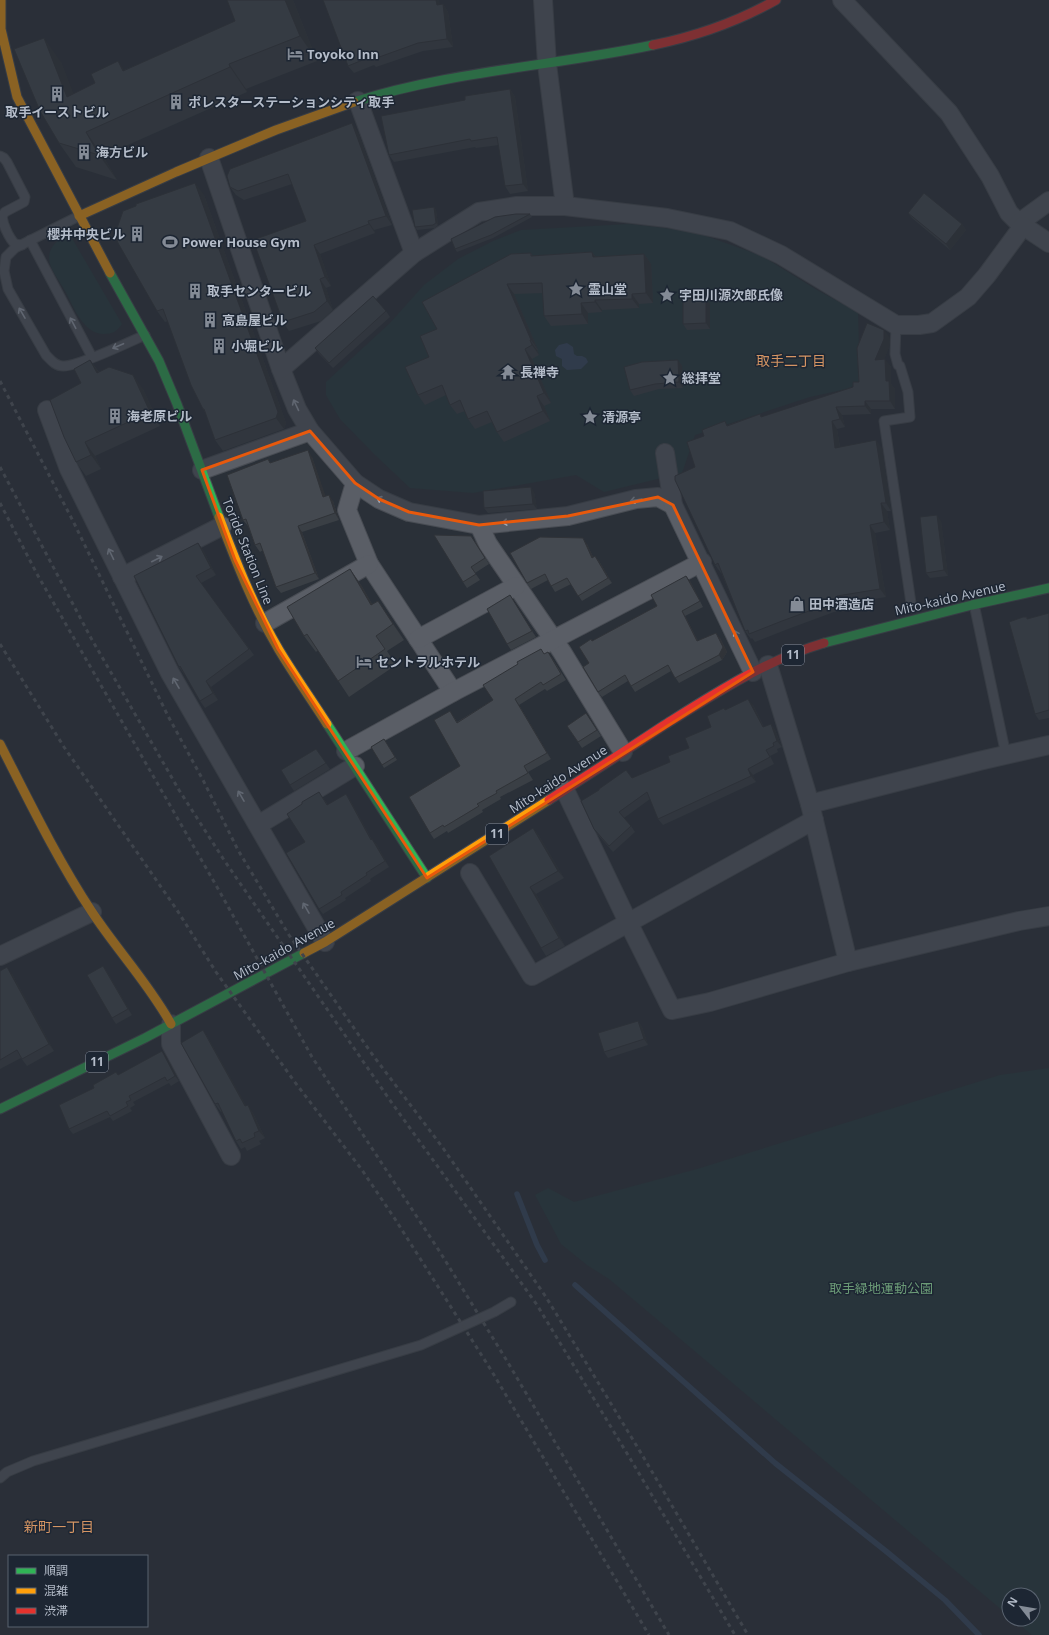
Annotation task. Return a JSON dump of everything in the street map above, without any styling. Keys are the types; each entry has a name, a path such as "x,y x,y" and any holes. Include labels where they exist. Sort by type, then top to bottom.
{"main road":[{"name":"Toride Station Line","path":"1,0 1,29 17,97 79,216 159,361 177,404 222,526 251,596 278,649 346,751 427,878"},
{"path":"79,216 209,158 297,121 358,100 403,88 449,79 649,47 692,37 728,24 760,10 776,0"},
{"name":"Mito-kaido Avenue","path":"0,1110 171,1024 325,942 707,698 761,668 818,645 860,633 974,604 1049,588"},
{"path":"0,744 42,827 92,912 162,1008 171,1024"}],"street":[{"path":"543,0 547,64 564,206"},
{"path":"842,0 948,113 990,176 1009,213 1021,224 1049,243"},
{"path":"358,100 414,253"},
{"path":"209,158 281,369 297,409 310,431 355,483 379,500 409,512 479,525 568,516 636,500 658,497 673,505"},
{"path":"281,369 414,253 479,212 517,206 564,206 667,218 730,231 780,255 896,325 919,325 932,323 968,297 987,275 1021,224 1049,201"},
{"path":"48,410 69,469 170,673 325,942"},
{"path":"202,470 310,431"},
{"path":"665,453 673,505 702,562 761,668 812,812 848,962"},
{"path":"355,483 347,510 369,564 453,692"},
{"path":"479,525 488,544 553,641 562,652 623,752"},
{"path":"122,577 222,526"},
{"path":"346,751 453,692 702,562"},
{"path":"265,624 369,564"},
{"path":"418,639 516,586"},
{"path":"470,873 532,976 628,922 812,812 1006,755 1049,745"},
{"path":"258,825 355,766"},
{"path":"565,790 672,1010 710,1002 848,962 1019,921 1049,916"},
{"path":"0,956 92,912"},
{"path":"171,1024 172,1044 231,1156"}],"lane":[{"path":"0,156 7,162 25,197 24,202 5,212 2,216 2,220 12,241 15,244 26,242"},
{"path":"79,216 3,255 4,271 8,289 46,355 53,363 64,366 78,363 145,335"},
{"path":"26,242 92,358"},
{"path":"896,325 896,354 898,365 900,366 908,392 910,417 884,421 911,603"},
{"path":"974,604 1006,755"},
{"path":"2,1472 33,1461 421,1345 494,1312 511,1302"}],"highlighted area":[{"path":"310,431 355,483 379,499 409,512 479,525 568,516 658,497 673,505 753,672 427,878 278,649 235,560 202,470"}],"green space":[{"path":"629,224 692,231 762,256 817,290 858,312 860,386 810,397 695,435 682,473 604,492 576,475 473,493 410,488 340,419 326,395 326,382 390,323 424,285 458,259 493,241 521,230"},
{"path":"68,237 73,240 122,324 112,333 97,333 90,330 85,325 53,271 49,262 49,254 52,247 61,239"},
{"name":"取手緑地運動公園","path":"1049,1068 1049,1635 1032,1635 1022,1627 1041,1627 1041,1587 1001,1587 1001,1609 609,1279 587,1265 561,1244 535,1195 548,1188 574,1202 697,1169 1000,1075"}],"water":[{"path":"567,343 573,347 574,354 586,358 588,362 581,369 567,370 562,366 562,359 556,356 555,350 559,345"}],"building":[{"path":"227,0 285,0 300,36 229,64 230,67 86,132 99,155 59,143 40,111 14,49 44,38 67,97 95,83 91,74 118,61 123,71 235,21"},
{"path":"323,0 436,0 437,5 443,4 447,39 418,43 371,60 370,57 348,66"},
{"path":"510,89 523,184 505,186 497,137 471,141 470,139 389,155 381,116 465,100 465,96"},
{"path":"352,123 386,216 368,221 369,224 314,245 325,277 320,279 327,301 314,312 283,322 253,240 306,221 288,174 238,191 230,187 227,176 230,169"},
{"path":"195,183 278,412 276,418 215,440 204,409 191,385 163,309 157,311 118,243 115,234 123,211 136,206 136,204"},
{"path":"924,193 962,224 946,244 908,213"},
{"path":"434,207 436,223 433,225 415,227 412,210"},
{"path":"530,214 491,235 455,249 451,239 495,217"},
{"path":"592,252 593,257 644,254 646,293 632,294 632,299 595,300 595,302 581,303 582,314 544,316 542,283 507,284 531,340 532,345 525,349 544,393 537,396 543,411 497,432 487,411 468,419 460,400 450,405 442,385 418,395 405,367 429,357 420,336 437,329 422,302 511,254 531,253 531,256"},
{"path":"373,296 386,311 329,363 315,348"},
{"path":"683,299 706,299 706,323 683,324"},
{"path":"867,323 884,330 884,339 875,360 885,359 886,381 889,381 890,401 865,401 865,406 836,407 840,419 832,421 835,448 876,440 886,503 881,503 884,522 870,525 880,589 837,596 838,602 828,604 749,634 748,630 745,631 718,563 715,565 675,480 675,476 695,467 687,442 704,436 702,430 725,421 727,426 760,414 761,417 853,387 853,382 859,382 857,348"},
{"path":"90,360 97,373 109,367 133,375 150,412 85,442 91,455 76,462 64,437 50,400 81,383 74,369"},
{"path":"678,360 679,382 655,384 630,390 624,367 642,362"},
{"path":"308,450 323,497 329,495 335,513 298,526 315,573 276,587 260,543 255,545 246,519 243,520 227,475 268,459 270,463"},
{"path":"531,487 533,504 484,508 483,491"},
{"path":"937,515 944,570 926,573 920,517"},
{"path":"434,535 471,536 485,558 471,567 476,574 463,582"},
{"path":"540,537 583,538 592,558 595,556 608,578 578,596 567,578 551,586 545,574 527,583 510,553"},
{"path":"198,543 211,568 196,576 249,649 206,681 213,693 200,701 180,666 179,667 134,576"},
{"path":"350,569 371,605 378,601 393,624 376,636 385,649 338,681 307,634 304,636 287,607"},
{"path":"686,576 700,601 682,611 697,641 716,633 723,647 719,655 675,678 668,665 631,686 625,675 598,692 583,667 589,663 579,647 591,639 592,641 657,606 651,595"},
{"path":"510,595 532,631 507,644 487,609"},
{"path":"1049,613 1049,710 1035,714 1009,622 1023,617 1027,617 1027,619"},
{"path":"541,649 544,654 548,652 561,674 543,685 541,682 515,699 547,753 524,766 528,773 496,791 497,793 477,804 479,806 444,827 443,825 430,833 409,797 460,766 434,720 450,711 457,723 493,700 483,685 518,664 517,662"},
{"path":"748,699 763,727 771,724 777,741 773,743 774,746 766,750 770,757 748,769 751,776 658,819 647,792 619,812 631,826 609,846 594,829 581,801 626,770 632,778 670,762 668,756 689,748 685,738 711,727 707,716 724,708 725,710"},
{"path":"586,713 597,730 578,742 567,726"},
{"path":"384,739 395,757 382,765 371,747"},
{"path":"316,749 326,763 290,785 281,770"},
{"path":"319,792 327,805 346,794 371,840 372,839 385,861 341,892 342,895 319,909 286,853 305,842 287,814 302,804 302,802"},
{"path":"533,828 558,871 530,887 559,938 541,948 489,856"},
{"path":"103,966 128,1009 112,1018 87,975"},
{"path":"7,967 49,1044 22,1059 17,1050 0,1060 0,971"},
{"path":"638,1021 644,1039 604,1052 598,1033"},
{"path":"203,1030 245,1106 248,1105 259,1131 254,1133 255,1137 242,1143 240,1139 236,1141 218,1103 215,1104 181,1043"},
{"path":"162,1051 175,1076 167,1081 165,1077 129,1096 131,1100 126,1102 128,1106 110,1116 107,1111 69,1129 59,1105 94,1088 93,1085 116,1072 118,1075"}],"waterway":[{"path":"517,1194 537,1245 545,1260"},
{"path":"575,1285 775,1463 945,1600 979,1635"}],"railway":[{"path":"0,381 73,521 168,716 203,780 238,850 289,935 372,1054 443,1148 546,1297 641,1453 748,1635"},
{"path":"0,467 91,638 179,790 224,860 387,1096 537,1305 735,1635"},
{"path":"0,503 37,574 221,894 312,1057 440,1252 507,1361 669,1635"},
{"path":"0,644 64,747 177,910 216,972 294,1081 362,1170 395,1219 491,1370 649,1635"}],"traffic: fast":[{"path":"354,102 428,83 653,45"},
{"path":"110,273 159,361 177,404 219,517"},
{"path":"824,643 972,605 1049,588"},
{"path":"327,724 427,878"},
{"path":"0,1109 145,1038 304,953"}],"traffic: slow":[{"path":"1,0 1,29 17,97 110,273"},
{"path":"79,216 176,172 276,130 354,102"},
{"path":"219,517 261,618 279,650 327,724"},
{"path":"0,744 44,830 79,892 153,995 171,1024"},
{"path":"304,953 325,942 549,800"}],"traffic: jam":[{"path":"653,45 701,33 732,22 776,0"},
{"path":"549,800 721,690 761,668 803,650 824,643"}],"place":[{"name":"Toyoko Inn","path":"295,54"},
{"name":"取手イーストビル","path":"57,94"},
{"name":"ポレスターステーションシティ取手","path":"176,102"},
{"name":"海方ビル","path":"84,152"},
{"name":"櫻井中央ビル","path":"137,234"},
{"name":"Power House Gym","path":"170,242"},
{"name":"霊山堂","path":"576,289"},
{"name":"取手センタービル","path":"195,291"},
{"name":"宇田川源次郎氏像","path":"667,295"},
{"name":"高島屋ビル","path":"210,320"},
{"name":"小堀ビル","path":"219,346"},
{"name":"長禅寺","path":"508,372"},
{"name":"総拝堂","path":"670,378"},
{"name":"海老原ビル","path":"115,416"},
{"name":"清源亭","path":"590,417"},
{"name":"田中酒造店","path":"797,604"},
{"name":"セントラルホテル","path":"364,662"}],"district":[{"name":"取手二丁目","path":"791,361"},
{"name":"新町一丁目","path":"59,1527"}]}
